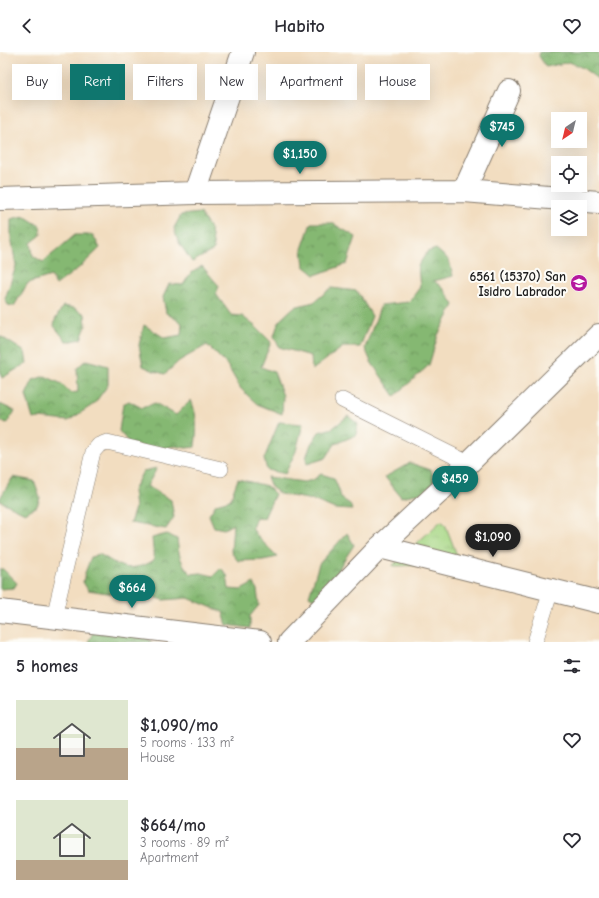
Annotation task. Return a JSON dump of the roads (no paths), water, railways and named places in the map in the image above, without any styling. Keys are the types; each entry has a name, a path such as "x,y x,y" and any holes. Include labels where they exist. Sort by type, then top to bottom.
{"street":[{"path":"195,194 243,52"},
{"path":"464,190 509,91"},
{"path":"0,199 195,194 464,190 599,202"},
{"path":"289,642 380,547 599,335"},
{"path":"380,547 599,602"},
{"path":"0,611 260,642"}],"lane":[{"path":"342,400 468,463"},
{"path":"54,617 93,452 99,444 107,442 221,469"},
{"path":"535,642 551,590"}],"place":[{"name":"6561 (15370) San Isidro Labrador","path":"579,283"}]}
